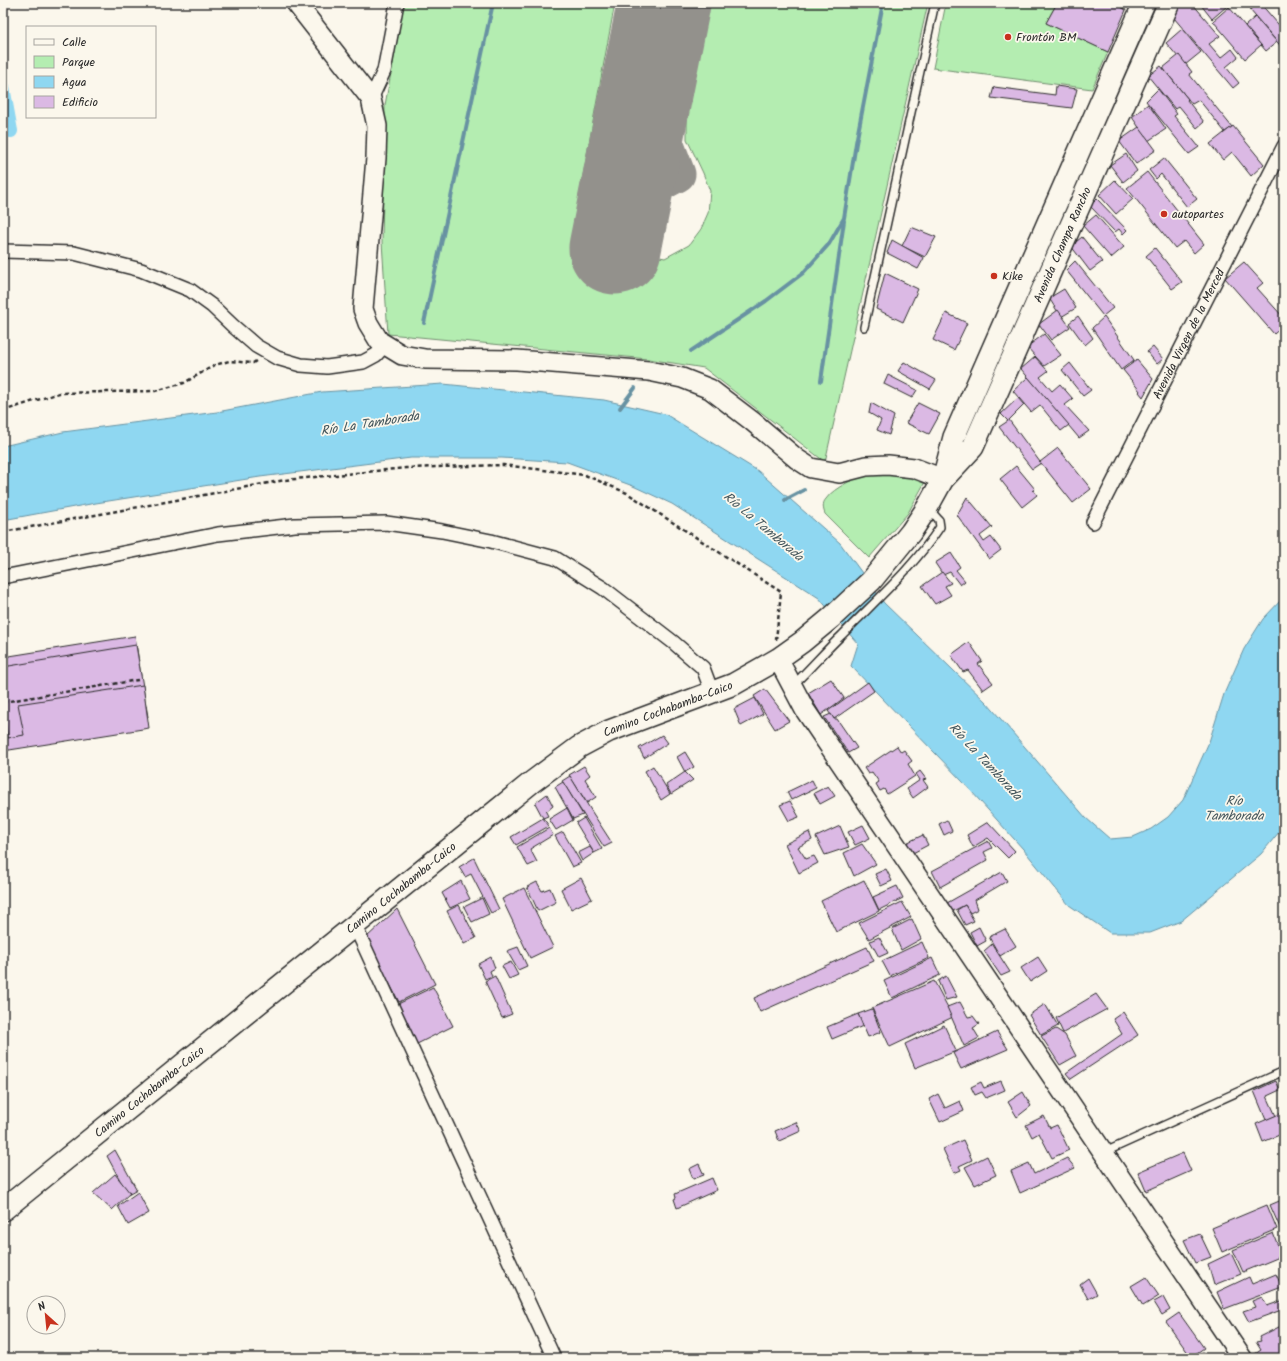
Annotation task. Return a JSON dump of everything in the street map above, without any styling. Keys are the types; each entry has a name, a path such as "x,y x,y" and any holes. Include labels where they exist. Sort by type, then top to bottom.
{"main road":[{"name":"Avenida Champa Rancho","path":"835,627 879,586 895,553 927,508 943,479 954,437 1144,3"},
{"name":"Avenida Champa Rancho","path":"943,479 973,447 1169,3"},
{"path":"1115,69 1136,78"},
{"path":"1032,261 1052,268"},
{"name":"Camino Cochabamba-Caico","path":"3,1210 532,782 579,747 609,731 734,684 778,659 802,642 835,627"}],"street":[{"path":"296,3 371,99 377,126 376,158 363,309 368,323 379,341 402,355 425,359 517,360 649,371 682,378 710,389 752,421 796,459 811,468 839,473 866,466 888,464 914,468 943,479"},
{"path":"371,99 384,71 397,3"},
{"name":"Avenida Virgen de la Merced","path":"1093,522 1284,146"},
{"path":"3,250 74,253 141,270 190,290 212,306 256,346 277,358 301,365 327,367 363,362 376,355 386,345"},
{"path":"3,577 218,534 296,525 386,523 442,531 491,541 555,558 603,588 673,642 703,668 712,692"},
{"path":"778,659 805,710 1242,1358"},
{"path":"355,926 554,1358"}],"lane":[{"path":"864,327 935,3"},
{"path":"792,686 835,627"},
{"path":"1103,1153 1284,1071"}],"path":[{"path":"3,411 59,393 155,391 184,382 215,365 229,361 253,363 266,351"},
{"path":"3,532 285,480 406,468 495,466 585,475 627,493 781,592 775,636 778,659"},
{"path":"3,702 138,680"}],"green space":[{"path":"404,3 615,3 571,240 665,258 689,245 701,229 708,213 710,191 687,139 687,119 708,3 928,3 825,462 704,368 648,359 388,334 382,242 385,105"},
{"name":"Frontón BM","path":"946,3 1057,3 1046,23 1108,52 1092,89 933,68"},
{"path":"1154,3 1160,3 1141,47 1136,44"},
{"path":"1116,94 1121,96 1049,255 1044,253"},
{"path":"869,472 909,472 925,482 908,513 869,558 825,514 823,506 824,502 834,491 846,483"}],"water":[{"name":"Río Tamborada","path":"443,384 604,400 665,414 758,471 840,543 884,603 987,703 1086,818 1110,839 1133,837 1151,829 1168,817 1183,800 1209,742 1224,694 1244,649 1263,619 1284,597 1284,826 1261,854 1181,921 1150,933 1110,933 1069,905 1023,849 963,782 851,666 858,644 819,598 672,504 633,486 567,462 502,458 411,458 260,477 96,503 3,520 3,446 63,432 217,412 322,392"}],"building":[{"path":"1057,3 1114,3 1126,10 1108,52 1046,23"},
{"path":"1181,3 1192,3 1220,36 1209,44 1221,58 1232,49 1238,57 1226,67 1239,83 1233,88 1174,18"},
{"path":"1204,3 1225,3 1227,6 1212,19 1201,5"},
{"path":"1260,3 1284,31 1284,50 1250,10"},
{"path":"1277,3 1284,3 1284,11"},
{"path":"1229,7 1261,45 1245,59 1213,21"},
{"path":"1255,17 1277,42 1266,51 1245,26"},
{"path":"1182,29 1201,52 1185,65 1166,43"},
{"path":"1179,55 1192,72 1189,74 1232,127 1225,132 1199,100 1192,104 1163,68"},
{"path":"1161,66 1188,99 1187,100 1204,122 1197,128 1179,106 1175,109 1148,76"},
{"path":"1056,86 1077,89 1072,108 991,98 994,87 1055,95"},
{"path":"1158,89 1177,114 1174,116 1199,147 1189,154 1146,101"},
{"path":"1148,104 1166,129 1148,141 1132,117"},
{"path":"1233,126 1264,164 1251,176 1232,152 1223,160 1210,144"},
{"path":"1139,127 1156,150 1136,164 1119,141"},
{"path":"1126,154 1137,171 1123,182 1110,165"},
{"path":"1164,158 1197,199 1187,207 1161,174 1156,179 1149,170"},
{"name":"autopartes","path":"1147,172 1204,244 1194,253 1184,241 1175,248 1127,188"},
{"path":"1115,180 1133,199 1116,214 1099,195"},
{"path":"1097,199 1127,230 1123,234 1119,229 1115,232 1090,206"},
{"path":"1096,215 1124,247 1111,258 1083,226"},
{"path":"911,227 936,237 925,257 902,246"},
{"path":"1082,237 1102,262 1090,271 1071,246"},
{"path":"892,240 924,258 918,269 887,253"},
{"path":"1155,248 1182,282 1172,289 1146,256"},
{"path":"1075,261 1113,308 1103,316 1066,270"},
{"path":"1244,262 1263,283 1257,288 1284,318 1284,325 1274,334 1225,278"},
{"path":"885,273 918,289 903,322 876,309"},
{"path":"1064,289 1076,308 1061,317 1049,298"},
{"path":"1058,310 1070,327 1051,340 1039,324"},
{"path":"946,313 967,323 954,350 933,340"},
{"path":"1078,316 1093,338 1085,345 1069,323"},
{"path":"1104,317 1134,360 1121,370 1092,328"},
{"path":"1044,334 1061,355 1044,366 1027,347"},
{"path":"1153,347 1163,359 1157,364 1147,352"},
{"path":"1035,357 1048,371 1040,377 1052,391 1060,384 1073,399 1065,405 1089,431 1079,438 1021,369"},
{"path":"1137,360 1153,379 1143,397 1123,370"},
{"path":"904,362 936,380 930,389 898,371"},
{"path":"1070,363 1091,390 1083,396 1062,370"},
{"path":"888,375 917,390 912,398 884,384"},
{"path":"1028,377 1069,425 1061,431 1040,405 1031,412 1013,391"},
{"path":"1018,398 1024,405 1009,420 1040,462 1058,448 1091,489 1073,503 1041,463 1032,469 999,427 1008,421 1001,414"},
{"path":"871,403 894,416 889,435 877,430 881,420 869,413"},
{"path":"918,403 940,414 929,434 906,423"},
{"path":"1016,466 1035,489 1033,490 1037,495 1022,507 1000,479"},
{"path":"967,497 992,527 980,536 984,542 991,537 1001,550 989,559 957,515"},
{"path":"951,553 960,567 956,570 965,581 960,585 950,572 943,575 935,563"},
{"path":"942,572 951,583 945,586 951,595 935,604 922,586"},
{"path":"135,636 141,676 17,696 13,672 3,674 3,657"},
{"path":"969,642 982,661 978,664 993,683 983,690 968,670 963,672 951,655"},
{"path":"136,645 148,717 3,739 3,667"},
{"path":"831,679 844,698 821,715 808,693"},
{"path":"868,682 874,691 834,719 828,711"},
{"path":"143,685 149,728 3,751 3,710 8,738 24,735 18,704"},
{"path":"765,689 789,721 775,729 754,696"},
{"path":"755,698 763,714 741,726 734,709"},
{"path":"831,714 834,719 837,719 857,748 848,753 824,717"},
{"path":"662,735 668,743 644,758 639,748"},
{"path":"897,746 901,752 904,750 912,761 908,764 915,776 887,794 884,789 880,791 876,784 879,782 872,772 868,774 864,768"},
{"path":"685,752 694,767 685,772 677,757"},
{"path":"584,766 590,775 585,779 596,797 587,803 569,775"},
{"path":"653,766 670,794 661,800 645,771"},
{"path":"920,771 926,779 923,780 928,787 913,798 907,789 920,780 916,774"},
{"path":"685,772 693,780 671,794 666,785"},
{"path":"570,776 612,843 604,847 562,781"},
{"path":"812,780 816,788 791,800 787,792"},
{"path":"563,782 583,815 573,819 555,787"},
{"path":"828,786 835,796 820,804 814,793"},
{"path":"547,794 553,806 546,812 548,816 543,818 535,803"},
{"path":"790,801 799,817 789,821 780,805"},
{"path":"567,808 573,820 556,830 549,819"},
{"path":"543,818 549,826 516,845 511,837"},
{"path":"584,818 602,849 594,853 576,823"},
{"path":"947,820 952,831 944,835 939,824"},
{"path":"988,822 1015,851 1008,858 988,838 973,847 967,835"},
{"path":"863,825 870,838 855,845 848,832"},
{"path":"840,826 849,847 825,855 816,837"},
{"path":"549,828 553,835 530,849 537,862 528,866 517,847"},
{"path":"563,832 581,863 572,867 555,836"},
{"path":"809,832 812,840 798,847 806,859 814,856 818,863 799,873 785,844"},
{"path":"923,835 928,845 909,855 904,844"},
{"path":"988,841 992,848 984,852 988,860 940,887 932,871"},
{"path":"862,844 876,864 854,876 844,853"},
{"path":"590,847 594,853 582,861 578,853"},
{"path":"474,858 499,909 491,913 471,874 465,877 459,867"},
{"path":"886,869 892,881 881,886 875,874"},
{"path":"1002,872 1007,881 975,900 978,909 970,913 965,905 951,912 947,903"},
{"path":"581,878 592,899 571,909 561,889"},
{"path":"864,880 879,911 836,932 821,901"},
{"path":"461,881 470,899 450,908 442,893"},
{"path":"537,882 542,891 550,888 556,902 538,911 527,887"},
{"path":"897,886 903,898 879,910 873,897"},
{"path":"524,888 553,947 530,958 502,899"},
{"path":"482,898 489,914 472,922 464,907"},
{"path":"902,902 911,917 869,939 859,923"},
{"path":"459,905 476,938 464,944 447,911"},
{"path":"965,905 974,921 965,925 957,910"},
{"path":"397,909 435,984 399,1002 366,938"},
{"path":"912,919 921,939 901,950 892,929"},
{"path":"979,927 986,941 977,946 970,932"},
{"path":"1005,929 1016,946 1000,956 989,937"},
{"path":"879,937 888,953 879,957 870,941"},
{"path":"922,942 929,958 890,976 882,961"},
{"path":"992,944 1010,972 1001,976 984,951"},
{"path":"518,947 527,966 518,970 507,951"},
{"path":"867,947 874,961 760,1012 754,998"},
{"path":"491,957 495,968 490,971 492,976 485,979 478,964"},
{"path":"1038,957 1047,971 1030,982 1021,968"},
{"path":"932,958 940,975 892,998 884,981"},
{"path":"511,962 518,975 509,979 502,966"},
{"path":"495,976 512,1014 502,1018 485,981"},
{"path":"946,976 957,997 946,1000 938,981"},
{"path":"934,981 953,1017 890,1047 872,1008"},
{"path":"433,987 453,1026 417,1044 398,1004"},
{"path":"1096,994 1107,1009 1063,1033 1056,1018"},
{"path":"960,1002 968,1017 973,1016 979,1024 973,1028 979,1038 964,1046 947,1007"},
{"path":"1045,1004 1058,1026 1041,1035 1029,1015"},
{"path":"872,1009 881,1032 868,1037 858,1014"},
{"path":"1123,1012 1138,1035 1071,1079 1066,1073 1122,1034 1113,1019"},
{"path":"858,1014 863,1026 832,1039 827,1027"},
{"path":"944,1025 956,1051 915,1068 905,1044"},
{"path":"1056,1029 1065,1035 1076,1056 1060,1065 1041,1036"},
{"path":"997,1032 1008,1049 961,1069 953,1053"},
{"path":"1001,1081 1005,1090 986,1098 982,1092 975,1095 971,1087 981,1082 984,1088"},
{"path":"1276,1081 1280,1090 1267,1096 1276,1116 1266,1120 1254,1091"},
{"path":"1023,1092 1031,1106 1017,1117 1008,1102"},
{"path":"938,1094 945,1108 960,1101 964,1111 940,1122 929,1099"},
{"path":"1284,1112 1284,1133 1263,1142 1256,1124"},
{"path":"1044,1116 1050,1128 1057,1125 1069,1150 1052,1158 1039,1133 1032,1137 1026,1125"},
{"path":"796,1122 801,1131 779,1141 775,1131"},
{"path":"963,1140 972,1160 959,1166 961,1170 954,1173 943,1149"},
{"path":"115,1150 137,1190 128,1195 107,1156"},
{"path":"1183,1153 1191,1171 1146,1191 1138,1172"},
{"path":"987,1156 996,1175 975,1185 965,1167"},
{"path":"1067,1158 1075,1168 1020,1193 1011,1171 1029,1163 1034,1174"},
{"path":"699,1164 704,1175 693,1179 689,1169"},
{"path":"115,1174 130,1193 112,1210 93,1193"},
{"path":"712,1178 717,1190 677,1208 674,1199 676,1198 675,1194"},
{"path":"138,1192 149,1213 128,1225 118,1206"},
{"path":"1284,1199 1284,1228 1281,1230 1270,1205"},
{"path":"1267,1205 1277,1229 1222,1252 1212,1228"},
{"path":"1273,1233 1282,1256 1243,1272 1233,1250"},
{"path":"1200,1234 1211,1257 1195,1263 1184,1240"},
{"path":"1231,1253 1241,1274 1214,1285 1208,1264"},
{"path":"1276,1274 1282,1287 1224,1309 1217,1292 1249,1277 1252,1284"},
{"path":"1146,1277 1159,1296 1143,1306 1131,1286"},
{"path":"1088,1278 1097,1294 1088,1299 1080,1284"},
{"path":"1163,1297 1170,1310 1162,1315 1154,1302"},
{"path":"1262,1297 1267,1306 1284,1300 1284,1309 1249,1322 1243,1311 1255,1307 1252,1301"},
{"path":"1179,1313 1204,1348 1191,1357 1166,1322"},
{"path":"1281,1326 1284,1331 1284,1358 1257,1358 1255,1354 1261,1350 1256,1342 1261,1341 1259,1337"},
{"path":"1203,1352 1206,1358 1191,1358"}],"waterway":[{"path":"424,323 493,3"},
{"path":"691,351 766,301 803,273 829,244 844,218 856,143 883,3"},
{"path":"3,87 11,131"},
{"path":"821,381 844,221"},
{"path":"620,408 635,388"},
{"path":"785,500 804,490"}],"taxiway":[{"path":"650,72 650,103 677,174 658,184"}],"runway":[{"path":"615,248 664,3"}],"place":[{"name":"Frontón BM","path":"1008,37"},
{"name":"autopartes","path":"1164,214"},
{"name":"Kike","path":"994,276"}],"water label":[{"name":"Río La Tamborada","path":"370,424"},
{"name":"Río La Tamborada","path":"763,527"},
{"name":"Río La Tamborada","path":"985,762"}]}
